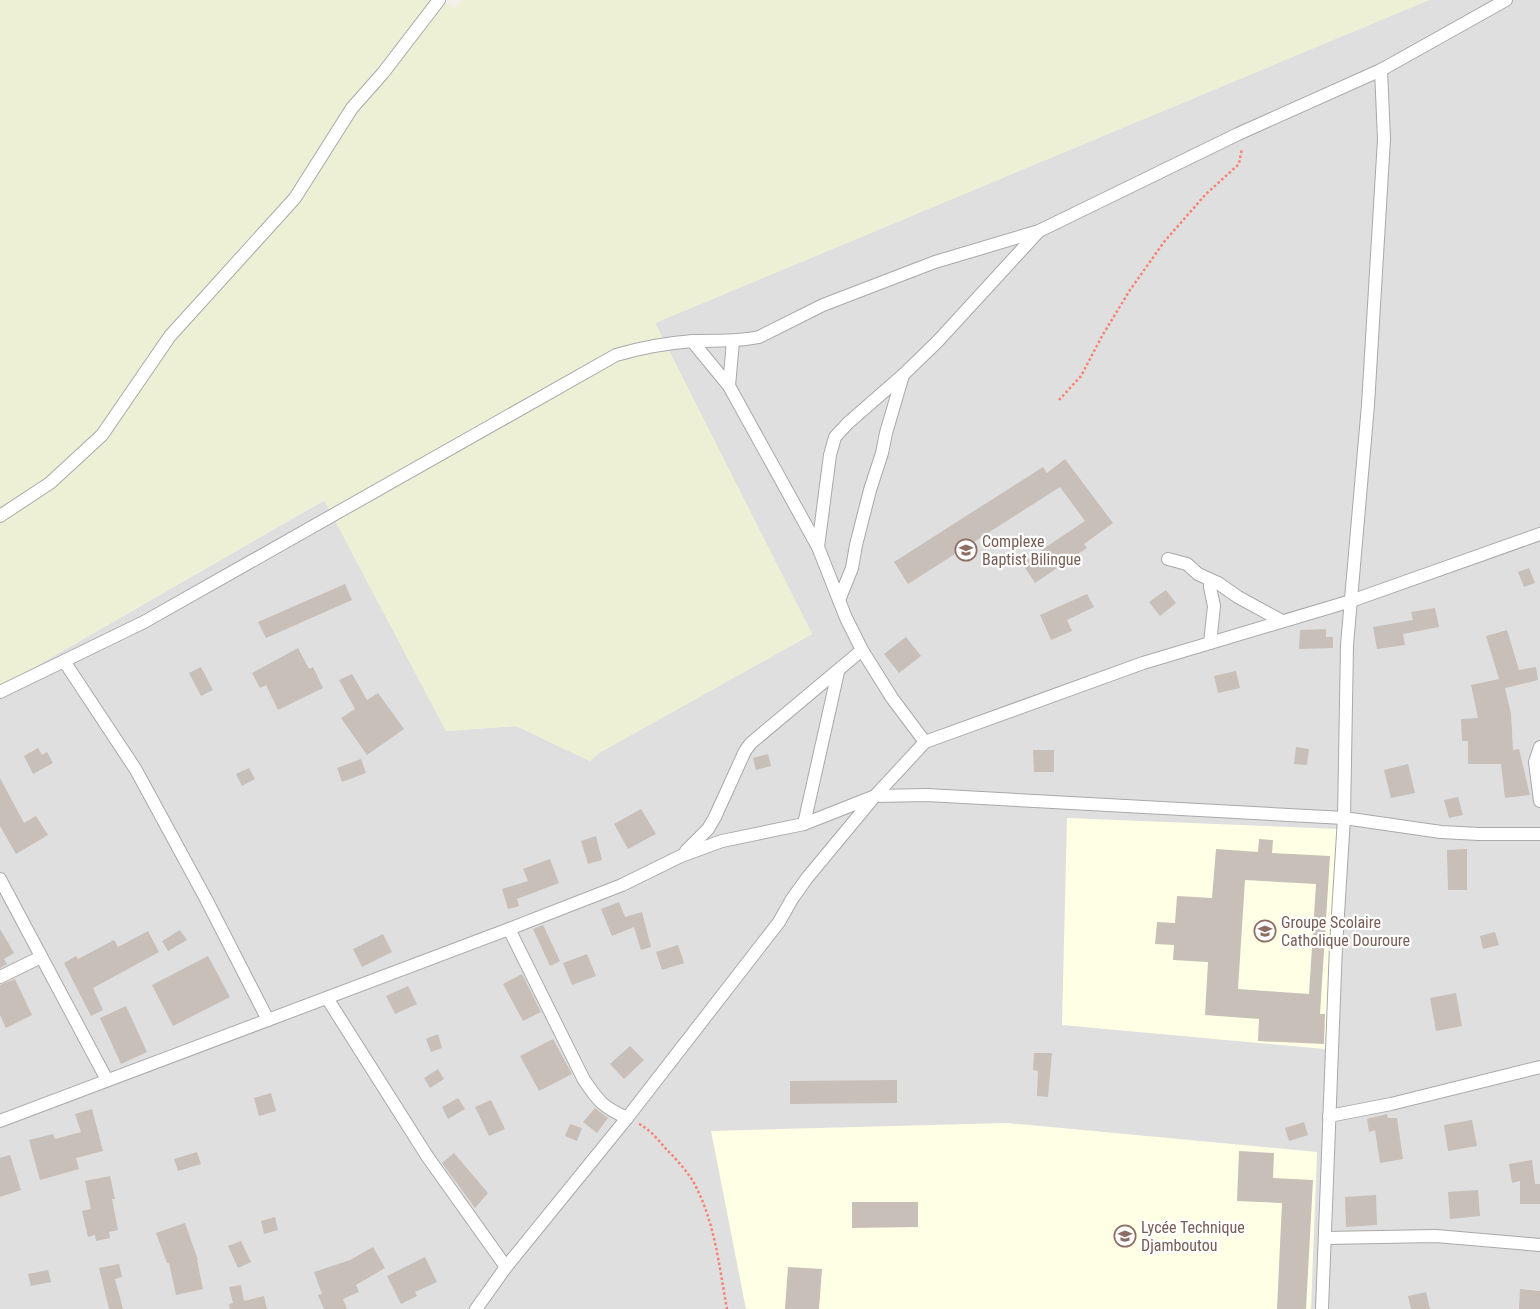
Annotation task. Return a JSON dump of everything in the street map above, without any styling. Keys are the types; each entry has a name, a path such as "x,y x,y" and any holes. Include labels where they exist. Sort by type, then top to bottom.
{"street":[{"path":"0,516 50,483 102,436 170,336 295,198 352,108 383,73 439,0"},
{"path":"0,692 144,622 616,355 629,351 692,341 733,341 759,337 823,306 926,266 1039,231 1244,131 1381,70 1506,0"},
{"path":"1322,1309 1336,946 1344,818 1347,644 1368,405 1379,240 1384,139 1381,70"},
{"path":"818,547 830,455 835,437 938,341 1039,231"},
{"path":"692,341 729,386 818,547 839,600 862,650 892,698 925,742"},
{"path":"729,386 733,341"},
{"path":"839,600 852,568 870,490 903,375"},
{"path":"476,1309 506,1267 627,1118 779,922 807,878 875,796 925,742 1143,663 1351,601 1540,534"},
{"path":"1168,559 1187,564 1198,574 1218,583 1282,621"},
{"path":"1210,580 1214,606 1210,643"},
{"path":"681,856 708,829 745,751 751,743 862,650"},
{"path":"64,661 136,770 206,899 268,1020"},
{"path":"804,824 838,672"},
{"path":"1540,747 1535,762 1540,802"},
{"path":"0,1121 510,929 622,885 681,856 738,837 804,824 875,796 927,795 1344,818 1440,832 1540,834"},
{"path":"0,879 108,1080"},
{"path":"510,929 584,1080 594,1096 606,1108 627,1118"},
{"path":"0,977 41,957"},
{"path":"327,998 428,1156 506,1267"},
{"path":"1329,1116 1391,1104 1540,1067"},
{"path":"1325,1238 1436,1236 1540,1245"}],"path":[{"path":"1060,400 1081,376 1102,336 1130,290 1164,242 1205,195 1239,164 1244,131"},
{"path":"627,1118 647,1128 693,1182 705,1208 712,1230 727,1309"}],"shaded area":[{"path":"0,0 440,0 455,9 462,0 1429,0 655,323 812,634 599,753 590,761 516,726 446,731 324,500 0,687"},
{"path":"1429,0 1540,0 1540,1309 0,1309 0,687 325,500 446,731 516,726 590,761 599,753 812,634 655,323"},
{"path":"1067,818 1339,829 1325,1049 1062,1025"},
{"path":"1007,1123 1317,1152 1311,1309 746,1309 711,1131"}],"building":[{"path":"1065,459 1113,523 1084,544 1087,548 1035,583 1022,563 1085,521 1060,487 908,584 894,562 1043,467 1047,473"},
{"path":"1529,568 1535,583 1524,587 1518,572"},
{"path":"345,584 352,600 266,638 258,622"},
{"path":"1166,590 1176,603 1160,616 1149,602"},
{"path":"1087,594 1094,607 1067,620 1072,631 1051,640 1040,615"},
{"path":"1435,608 1439,627 1403,634 1405,645 1377,649 1373,627 1413,620 1411,612"},
{"path":"1326,629 1326,637 1333,637 1333,648 1299,649 1300,630"},
{"path":"1507,630 1519,670 1536,667 1538,680 1505,688 1511,714 1513,750 1519,749 1530,795 1505,798 1501,764 1468,764 1468,741 1462,741 1461,719 1478,718 1471,685 1499,679 1486,636"},
{"path":"906,637 921,656 899,673 884,654"},
{"path":"298,648 309,669 313,667 323,688 278,710 266,685 260,688 252,673"},
{"path":"201,667 213,690 201,696 189,673"},
{"path":"1236,671 1240,688 1218,693 1214,676"},
{"path":"352,674 367,700 378,693 404,729 367,755 341,718 355,709 339,680"},
{"path":"1296,747 1309,749 1307,765 1294,764"},
{"path":"38,748 42,755 47,752 53,763 33,774 24,756"},
{"path":"1033,750 1054,750 1054,772 1034,772"},
{"path":"768,754 771,766 756,770 753,758"},
{"path":"361,759 366,773 342,782 337,768"},
{"path":"1408,764 1415,793 1391,798 1384,770"},
{"path":"249,768 255,779 242,786 236,774"},
{"path":"0,778 24,823 36,816 48,835 16,854 0,826"},
{"path":"1458,797 1463,815 1449,818 1444,800"},
{"path":"641,809 656,834 628,849 614,824"},
{"path":"596,836 602,860 588,864 581,841"},
{"path":"1259,839 1273,840 1272,853 1330,856 1320,1014 1325,1014 1324,1044 1258,1041 1259,1019 1205,1015 1208,962 1173,960 1174,945 1155,944 1157,922 1175,923 1177,896 1212,898 1216,849 1258,852","holes":["1245,880 1316,884 1309,994 1238,989"]},
{"path":"1467,849 1467,890 1448,890 1447,850"},
{"path":"550,859 559,883 517,899 519,906 508,909 502,889 528,881 523,869"},
{"path":"619,902 625,917 642,912 651,947 641,950 634,927 612,936 601,909"},
{"path":"543,925 560,961 550,966 533,929"},
{"path":"0,929 14,953 4,959 7,964 0,968"},
{"path":"180,930 187,940 168,951 162,941"},
{"path":"148,931 159,952 93,988 103,1010 91,1016 64,963 76,956 78,959 114,940 118,947"},
{"path":"1495,932 1499,945 1483,949 1480,936"},
{"path":"383,934 392,952 362,967 353,949"},
{"path":"678,945 684,963 662,970 656,952"},
{"path":"587,954 596,976 572,985 563,963"},
{"path":"208,956 230,997 173,1026 152,985"},
{"path":"522,974 541,1012 523,1021 503,984"},
{"path":"15,979 32,1015 6,1028 0,1015 0,985"},
{"path":"408,986 417,1004 395,1014 386,996"},
{"path":"1456,993 1462,1026 1436,1031 1430,998"},
{"path":"126,1006 147,1052 121,1064 100,1018"},
{"path":"438,1034 442,1048 431,1052 426,1039"},
{"path":"553,1039 572,1074 539,1091 520,1056"},
{"path":"630,1046 644,1060 624,1079 610,1064"},
{"path":"1034,1053 1052,1053 1048,1097 1037,1096 1038,1071 1033,1070"},
{"path":"438,1069 444,1079 430,1088 424,1078"},
{"path":"897,1080 897,1103 790,1104 790,1081"},
{"path":"271,1093 276,1111 259,1116 254,1098"},
{"path":"458,1098 465,1109 448,1119 442,1107"},
{"path":"491,1100 505,1129 489,1136 475,1107"},
{"path":"595,1108 608,1118 597,1133 583,1122"},
{"path":"92,1109 103,1151 76,1158 79,1169 40,1180 29,1140 53,1134 55,1139 81,1132 75,1114"},
{"path":"1387,1114 1388,1118 1397,1118 1403,1159 1380,1163 1375,1130 1369,1132 1367,1119"},
{"path":"1472,1120 1477,1146 1448,1151 1444,1125"},
{"path":"1304,1122 1308,1135 1289,1141 1285,1128"},
{"path":"570,1124 582,1128 577,1141 565,1136"},
{"path":"1239,1151 1274,1153 1273,1178 1313,1180 1306,1309 1277,1309 1282,1203 1237,1201"},
{"path":"197,1152 201,1164 178,1171 174,1159"},
{"path":"454,1153 488,1193 475,1208 442,1163"},
{"path":"10,1155 21,1190 0,1197 0,1158"},
{"path":"1532,1160 1535,1184 1540,1184 1540,1204 1520,1204 1520,1181 1512,1183 1509,1164"},
{"path":"110,1176 115,1199 112,1199 118,1230 109,1232 110,1238 96,1241 95,1235 88,1237 82,1211 91,1209 85,1181"},
{"path":"1478,1190 1480,1216 1450,1219 1448,1192"},
{"path":"1376,1195 1377,1225 1346,1227 1345,1197"},
{"path":"852,1202 918,1202 918,1227 852,1228"},
{"path":"275,1217 278,1230 264,1234 261,1221"},
{"path":"185,1223 198,1260 203,1289 176,1295 169,1263 167,1263 156,1233"},
{"path":"241,1241 251,1262 238,1268 228,1246"},
{"path":"373,1247 385,1268 356,1285 359,1292 343,1299 347,1309 324,1309 318,1295 322,1294 314,1272 350,1260"},
{"path":"425,1257 437,1282 415,1292 417,1296 401,1304 387,1276"},
{"path":"119,1264 122,1277 115,1279 123,1309 109,1309 99,1268"},
{"path":"788,1267 822,1269 819,1309 785,1309"},
{"path":"48,1270 51,1282 31,1286 28,1274"},
{"path":"241,1285 244,1301 264,1296 267,1309 230,1309 229,1304 233,1303 229,1287"},
{"path":"1520,1289 1540,1291 1540,1309 1519,1309"},
{"path":"1426,1292 1430,1309 1411,1309 1408,1296"}],"place":[{"name":"Complexe Baptist Bilingue","path":"966,550"},
{"name":"Groupe Scolaire Catholique Douroure","path":"1265,931"},
{"name":"Lycée Technique Djamboutou","path":"1125,1236"}]}
